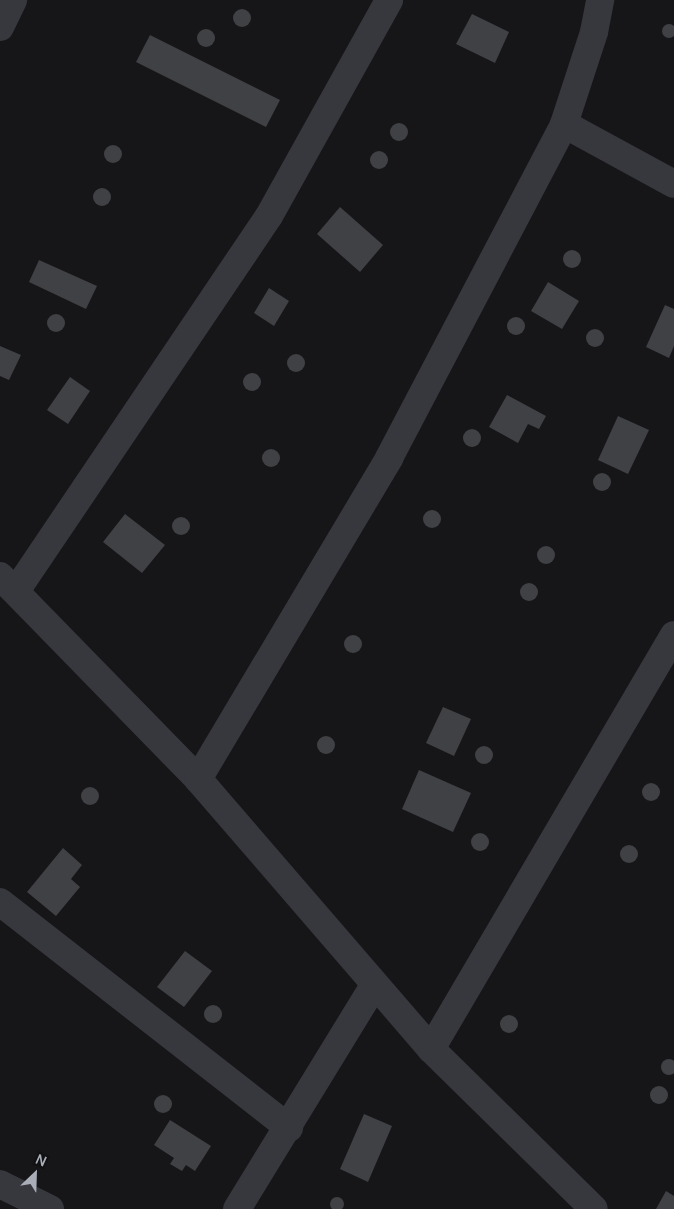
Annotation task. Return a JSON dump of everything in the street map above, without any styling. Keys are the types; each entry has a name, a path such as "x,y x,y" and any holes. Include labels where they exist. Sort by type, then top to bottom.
{"street":[{"path":"0,27 13,0"},
{"path":"389,0 269,216 8,583 198,779 431,1049 594,1209"},
{"path":"198,779 389,458 564,124 594,32 600,0"},
{"path":"564,124 674,184"},
{"path":"431,1049 674,635"},
{"path":"0,902 289,1128"},
{"path":"237,1209 289,1128 374,985"},
{"path":"0,1184 50,1209"}],"building":[{"path":"242,9 248,12 251,18 248,24 242,27 236,24 233,18 236,12"},
{"path":"472,14 509,32 495,63 456,44"},
{"path":"666,24 672,24 676,31 672,38 666,38 662,34 662,28"},
{"path":"206,29 212,32 215,38 212,44 206,47 200,44 197,38 200,32"},
{"path":"150,35 280,100 266,127 136,62"},
{"path":"399,123 405,126 408,132 405,138 399,141 393,138 390,132 393,126"},
{"path":"113,145 119,148 122,154 119,160 113,163 107,160 104,154 107,148"},
{"path":"379,151 385,154 388,160 385,166 379,169 373,166 370,160 373,154"},
{"path":"102,188 108,191 111,197 108,203 102,206 96,203 93,197 96,191"},
{"path":"340,207 383,245 360,272 317,234"},
{"path":"572,250 580,255 581,259 576,267 572,268 564,263 563,259 568,251"},
{"path":"39,260 97,286 86,309 29,282"},
{"path":"548,282 579,301 562,329 531,311"},
{"path":"269,288 289,301 274,326 254,313"},
{"path":"665,305 674,309 674,346 669,358 646,347"},
{"path":"56,314 62,317 65,323 62,329 56,332 50,329 47,323 50,317"},
{"path":"516,317 522,320 525,326 522,332 516,335 510,332 507,326 510,320"},
{"path":"595,329 601,332 604,338 601,344 595,347 589,344 586,338 589,332"},
{"path":"0,346 21,355 9,380 0,376"},
{"path":"296,354 302,357 305,363 302,369 296,372 290,369 287,363 290,357"},
{"path":"252,373 258,376 261,382 258,388 252,391 246,388 243,382 246,376"},
{"path":"70,377 90,391 68,424 47,410"},
{"path":"507,395 546,416 539,429 528,424 518,443 489,427"},
{"path":"618,416 649,430 628,474 598,460"},
{"path":"472,429 478,432 481,438 478,444 472,447 466,444 463,438 466,432"},
{"path":"271,449 279,454 280,458 275,466 271,467 263,462 262,458 267,450"},
{"path":"602,473 610,478 611,482 606,490 602,491 594,486 593,482 598,474"},
{"path":"432,510 438,513 441,519 438,525 432,528 426,525 423,519 426,513"},
{"path":"125,514 165,545 142,573 103,542"},
{"path":"181,517 187,520 190,526 187,532 181,535 175,532 172,526 175,520"},
{"path":"546,546 552,549 555,555 552,561 546,564 540,561 537,555 540,549"},
{"path":"529,583 535,586 538,592 535,598 529,601 523,598 520,592 523,586"},
{"path":"353,635 359,638 362,644 359,650 353,653 347,650 344,644 347,638"},
{"path":"443,707 471,719 454,756 426,743"},
{"path":"326,736 332,739 335,745 332,751 326,754 320,751 317,745 320,739"},
{"path":"484,746 490,749 493,755 490,761 484,764 478,761 475,755 478,749"},
{"path":"419,770 471,793 453,832 402,809"},
{"path":"651,783 657,786 660,792 657,798 651,801 645,798 642,792 645,786"},
{"path":"90,787 96,790 99,796 96,802 90,805 84,802 81,796 84,790"},
{"path":"480,833 486,836 489,842 486,848 480,851 474,848 471,842 474,836"},
{"path":"629,845 635,848 638,854 635,860 629,863 623,860 620,854 623,848"},
{"path":"63,848 82,865 71,879 80,887 56,916 27,892"},
{"path":"185,951 212,971 184,1007 157,987"},
{"path":"213,1005 219,1008 222,1014 219,1020 213,1023 207,1020 204,1014 207,1008"},
{"path":"509,1015 515,1018 518,1024 515,1030 509,1033 503,1030 500,1024 503,1018"},
{"path":"669,1059 677,1067 669,1075 661,1067"},
{"path":"659,1086 665,1089 668,1095 665,1101 659,1104 653,1101 650,1095 653,1089"},
{"path":"163,1095 169,1098 172,1104 169,1110 163,1113 157,1110 154,1104 157,1098"},
{"path":"364,1114 392,1126 368,1182 340,1169"},
{"path":"170,1120 211,1146 195,1171 186,1165 182,1171 170,1164 174,1158 154,1145"},
{"path":"666,1191 674,1196 674,1209 656,1209"},
{"path":"334,1197 340,1197 344,1204 340,1211 334,1211 330,1207 330,1201"}]}
